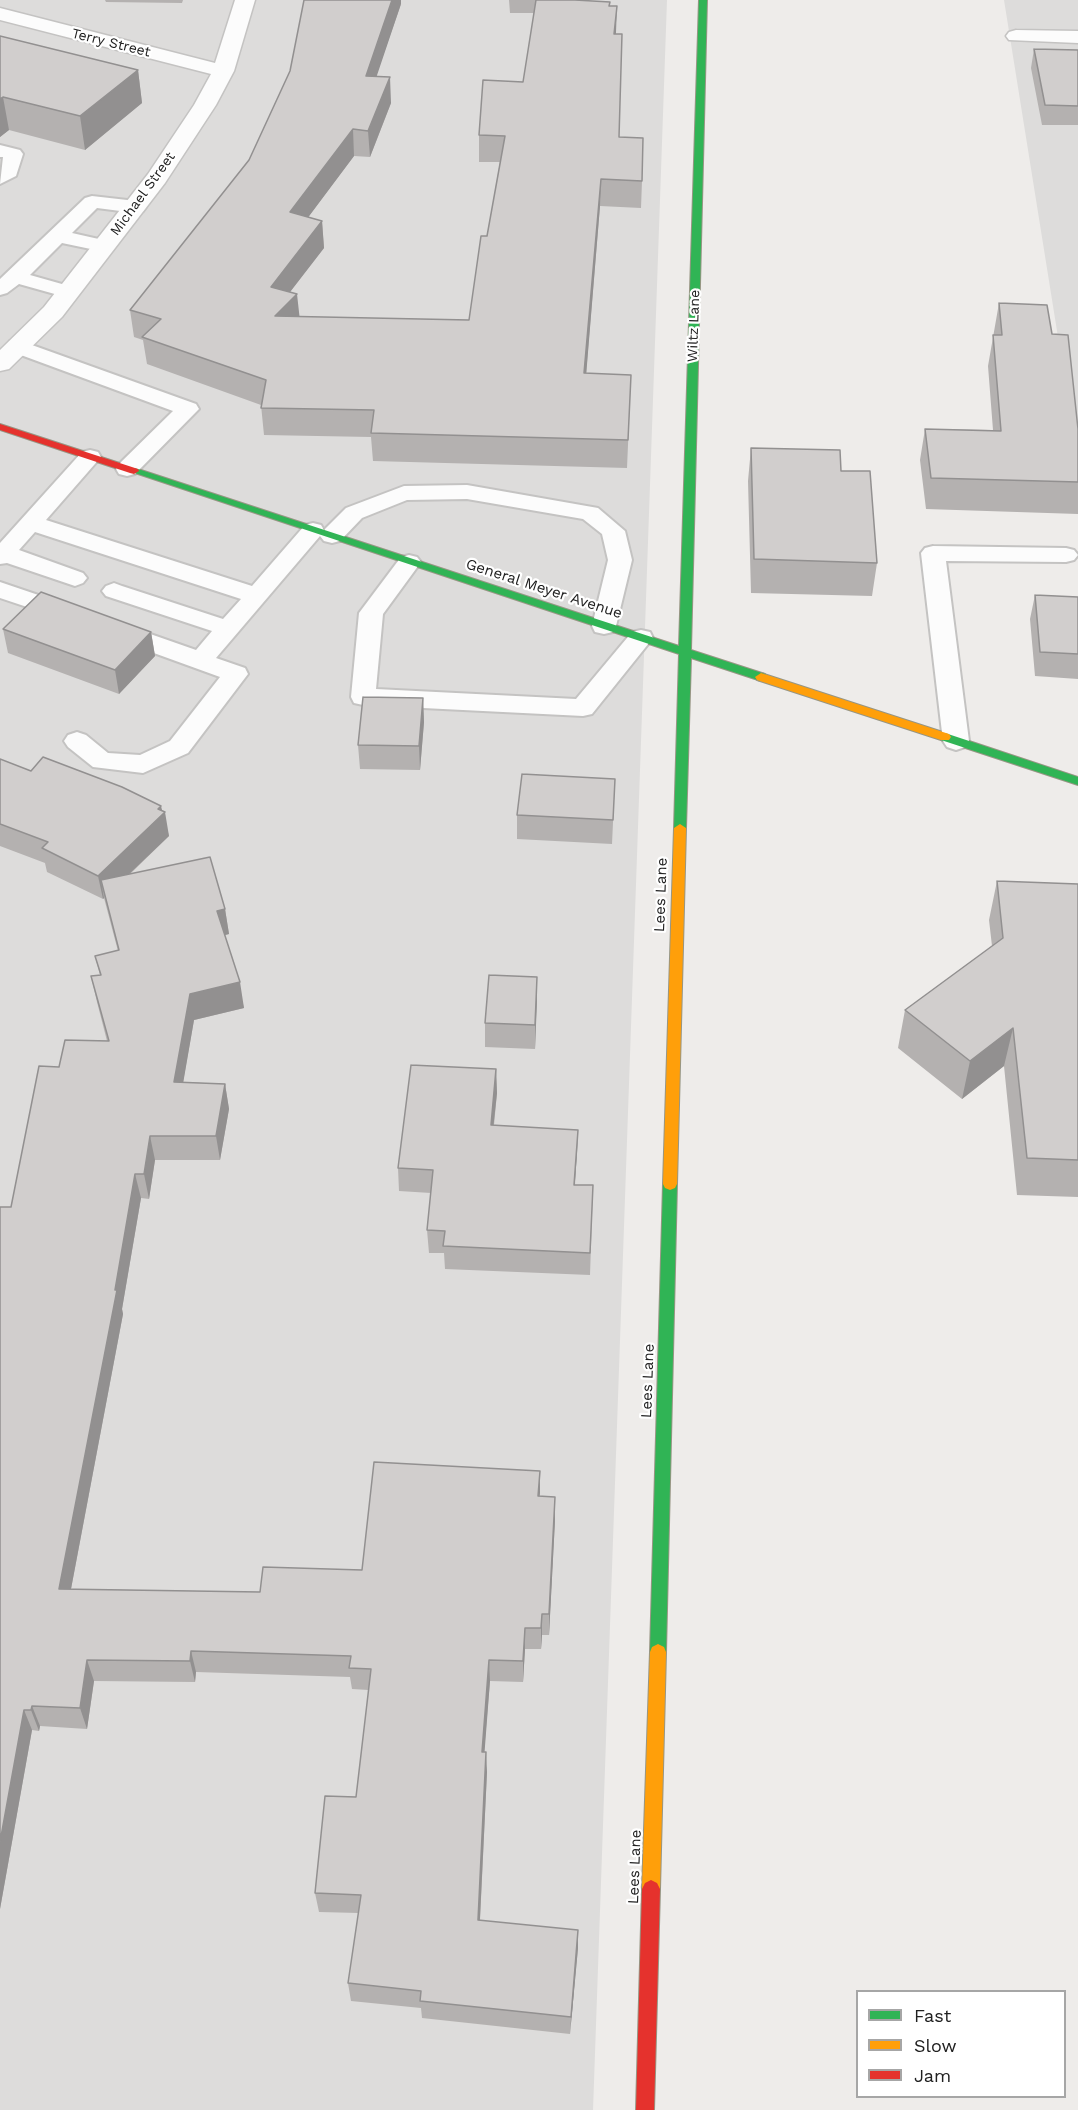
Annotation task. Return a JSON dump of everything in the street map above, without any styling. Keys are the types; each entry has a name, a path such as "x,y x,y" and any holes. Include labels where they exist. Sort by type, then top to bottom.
{"street":[{"name":"Michael Street","path":"0,363 53,312 69,292 136,207 205,105 223,71 245,0"},
{"name":"Wiltz Lane","path":"684,652 703,0"},
{"name":"Terry Street","path":"0,14 223,71"},
{"path":"1016,36 1078,37"},
{"name":"General Meyer Avenue","path":"0,427 1078,781"},
{"name":"Lees Lane","path":"645,2110 684,652"}],"lane":[{"path":"0,151 13,154 9,172 0,178"},
{"path":"8,283 92,202 136,207"},
{"path":"57,236 105,246"},
{"path":"8,283 69,292"},
{"path":"18,346 188,409 127,469"},
{"path":"75,579 2,555 90,457"},
{"path":"200,661 254,595 323,533 354,513 404,493 467,492 590,513 613,531 620,560 604,626"},
{"path":"30,523 254,595"},
{"path":"956,741 933,553 1065,555"},
{"path":"409,562 371,613 363,697 583,708 641,638"},
{"path":"0,590 48,606"},
{"path":"114,591 228,628"},
{"path":"77,741 102,761 143,764 179,747 236,674 97,623"}],"shaded area":[{"path":"0,0 667,0 593,2110 0,2110"},
{"path":"1004,0 1078,0 1078,462"}],"building":[{"path":"304,0 392,0 366,76 390,77 368,131 353,129 290,212 322,221 271,287 297,294 275,316 469,320 481,236 487,236 505,136 479,135 483,80 523,82 536,0 610,2 609,6 617,6 614,34 622,34 619,137 643,138 642,181 601,179 584,373 631,375 628,440 371,433 374,410 261,408 266,380 142,337 161,319 130,310 249,160 290,71"},
{"path":"0,36 138,70 80,116 3,97 0,99"},
{"path":"1034,49 1078,50 1078,106 1045,105"},
{"path":"999,303 1047,305 1052,334 1068,335 1078,429 1078,482 931,478 925,429 1001,431 993,335 1002,335"},
{"path":"751,448 840,450 841,471 870,471 877,563 754,559"},
{"path":"41,592 151,632 115,670 3,629"},
{"path":"1035,595 1078,597 1078,654 1040,652"},
{"path":"363,697 423,698 419,746 358,745"},
{"path":"43,757 122,787 161,806 158,809 165,812 98,876 42,848 48,842 0,824 0,759 31,771"},
{"path":"522,774 615,779 613,820 517,815"},
{"path":"210,857 225,909 217,911 240,982 190,994 174,1082 225,1084 216,1136 150,1136 144,1174 135,1174 115,1290 117,1290 59,1589 260,1592 263,1567 362,1570 374,1462 540,1471 538,1496 555,1497 549,1614 542,1614 541,1628 525,1628 523,1661 489,1660 482,1752 486,1752 478,1920 578,1930 571,2017 420,2001 421,1991 348,1983 361,1895 315,1893 325,1796 356,1797 371,1669 349,1668 351,1656 191,1651 190,1661 87,1660 80,1708 32,1706 31,1710 24,1710 0,1842 0,1207 11,1207 39,1066 59,1067 65,1040 109,1041 91,976 101,975 95,956 119,950 101,880"},
{"path":"997,881 1078,884 1078,1160 1027,1158 1013,1028 970,1061 905,1010 1003,938"},
{"path":"489,975 537,977 535,1025 485,1023"},
{"path":"411,1065 496,1069 491,1125 578,1130 574,1185 593,1185 590,1253 443,1246 445,1231 427,1230 433,1170 398,1168"}],"traffic: fast":[{"path":"680,828 703,0"},
{"path":"134,471 761,677"},
{"path":"945,737 1078,781"},
{"path":"658,1652 670,1184"}],"traffic: slow":[{"path":"761,677 945,737"},
{"path":"670,1184 680,828"},
{"path":"651,1889 658,1652"}],"traffic: jam":[{"path":"0,427 134,471"},
{"path":"645,2110 651,1889"}]}
